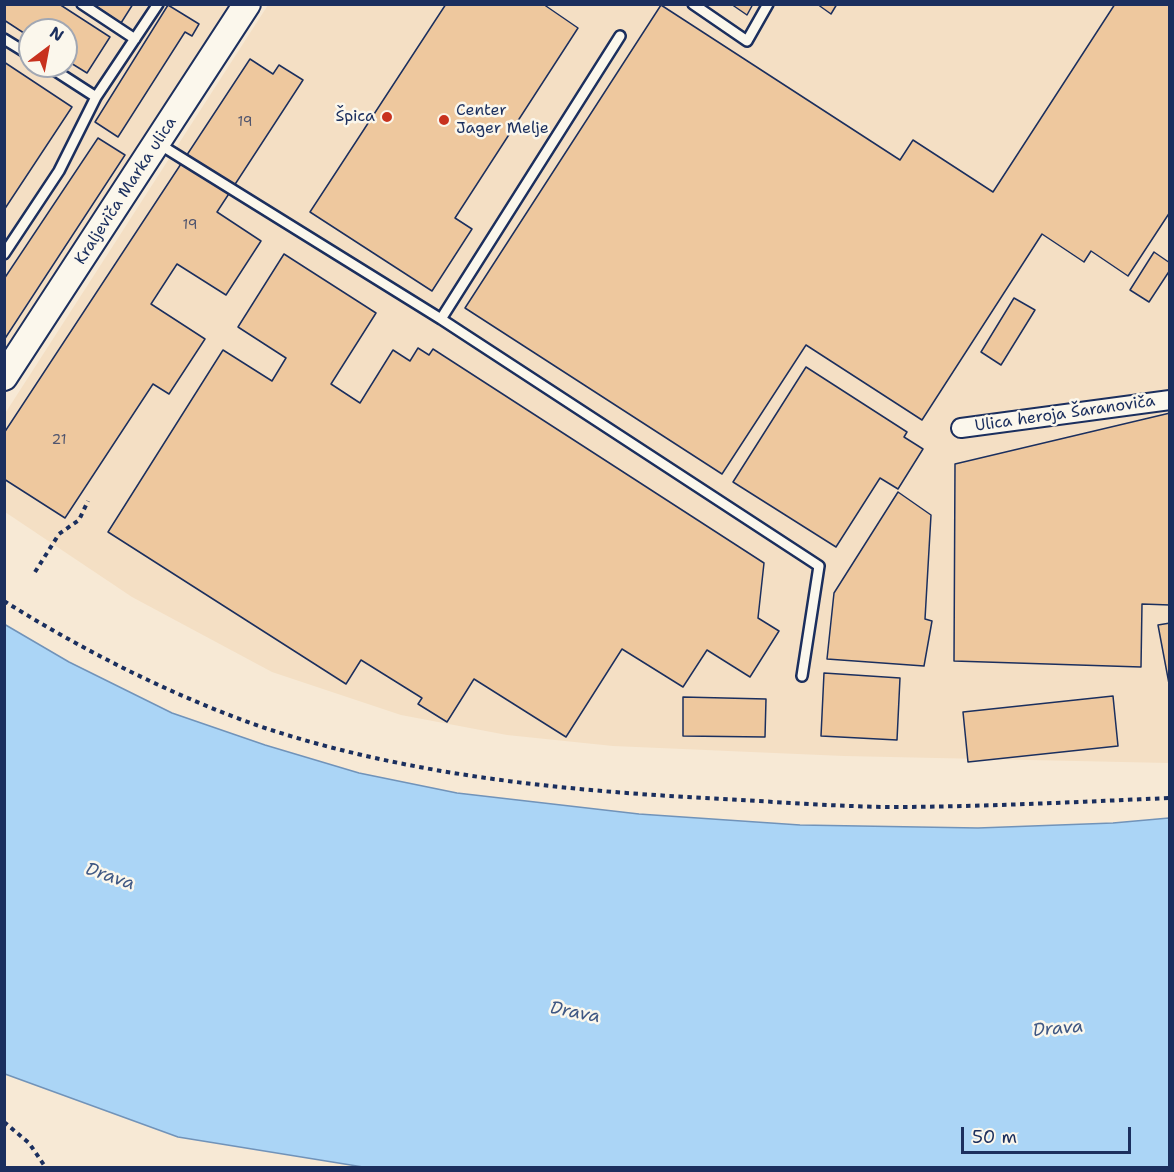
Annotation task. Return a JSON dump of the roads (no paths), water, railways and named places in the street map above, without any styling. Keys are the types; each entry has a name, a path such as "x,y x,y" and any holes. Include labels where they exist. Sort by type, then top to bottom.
{"street":[{"name":"Kraljeviča Marka ulica","path":"4,377 247,4"},
{"name":"Ulica heroja Šaranoviča","path":"961,428 1170,400"}],"lane":[{"path":"82,4 135,39"},
{"path":"4,254 59,171 96,97 158,4"},
{"path":"693,4 747,41 768,4"},
{"path":"441,319 620,36"},
{"path":"4,39 18,48"},
{"path":"67,78 96,97"},
{"path":"157,143 441,319 819,566 802,676"}],"water":[{"name":"Drava","path":"4,624 69,662 172,713 265,745 359,773 457,793 639,814 800,825 978,828 1113,823 1169,818 1169,1167 363,1167 178,1137 5,1074"}],"place":[{"name":"Špica","path":"387,117"},
{"name":"Center Jager Melje","path":"444,120"}]}
